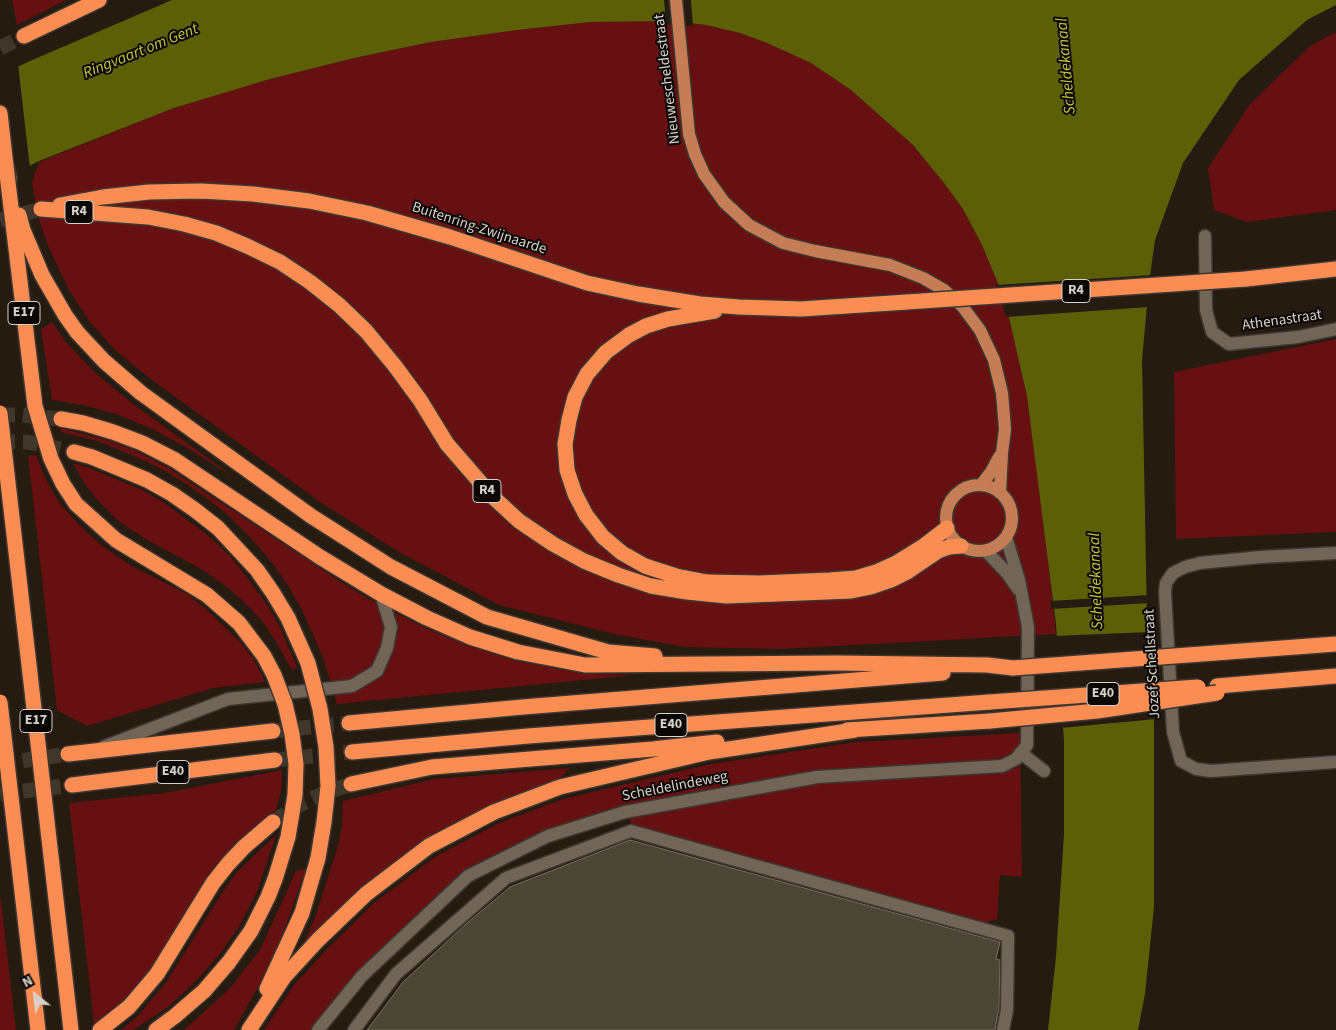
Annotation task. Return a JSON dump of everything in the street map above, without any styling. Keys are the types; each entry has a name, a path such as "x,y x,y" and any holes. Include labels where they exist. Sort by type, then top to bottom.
{"highway":[{"path":"24,36 99,0"},
{"name":"E17","path":"0,113 35,406 51,459 63,484 76,504 93,521 116,540 201,591 224,608 253,639 264,656 279,690 292,734 296,764 295,795 288,838 268,897 250,931 229,962 204,991 156,1030"},
{"path":"6,166 23,230 42,276 77,332 104,361 142,392 303,510 391,567 487,617 608,652 721,663"},
{"name":"Buitenring-Zwijnaarde","path":"961,546 949,547 938,551 907,572 891,580 851,591 727,596 651,586 618,575 584,561 554,544 519,522 492,498 447,444 415,393 366,331 339,305 287,267 247,246 216,233 184,224 148,217 41,209 103,197 175,191 253,194 309,201 367,213 587,282 638,294 692,303 739,307 801,309 1246,279 1336,269"},
{"name":"R4","path":"739,307 668,319 646,326 629,335 606,352 587,374 574,397 569,420 565,444 567,470 575,494 586,515 603,537 622,553 645,566 676,576 708,582 760,583 856,578 896,564 947,528"},
{"name":"E17","path":"0,413 71,1030"},
{"path":"61,419 83,423 142,443 175,460 320,557 381,594 427,618 470,636 518,652 585,664 721,663 987,668"},
{"path":"74,452 92,457 147,480 196,510 218,528 244,555 273,593 288,618 308,663 320,708 326,747 328,786 324,822 318,858 302,913 275,974 247,1030"},
{"name":"E40","path":"349,723 987,668 1336,644"},
{"name":"E40","path":"352,752 528,736 990,702 1217,689 1336,676"},
{"path":"351,784 432,766 652,749 748,738 990,721 1096,711 1217,689"},
{"name":"E17","path":"0,702 38,1030"},
{"path":"247,1030 284,977 318,940 366,894 429,846 494,812 560,787 709,752 855,730"},
{"name":"E40","path":"68,754 273,731"},
{"name":"E40","path":"72,785 276,760"},
{"path":"100,1030 129,1007 157,974 213,883 244,847 273,822"}],"main road":[{"name":"Nieuwescheldestraat","path":"676,0 688,134 704,174 724,202 749,225 783,243 815,252 890,265 922,278 937,286 962,306 980,330 994,360 1003,402 1005,429 1000,493"},
{"name":"Nieuwescheldestraat","path":"981,485 1002,452"},
{"path":"981,485 991,487 1000,493 1010,506 1012,522 1006,537 994,548 986,551 977,551 961,546 952,538 947,528 946,512 952,498 965,488 981,485"}],"street":[{"name":"Athenastraat","path":"1205,236 1206,310 1212,332 1229,344 1298,337 1336,329"},
{"path":"1006,537 1022,595 1028,628 1021,667 1027,745 1021,753 1044,771"},
{"path":"986,551 1007,574 1022,595"},
{"name":"Jozef Schellstraat","path":"1336,553 1261,557 1200,563 1173,573 1166,583 1165,592 1173,732 1181,762 1196,769 1211,772 1336,762"},
{"path":"93,750 228,699 352,686 377,671 387,648 391,626 381,594"},
{"name":"Scheldelindeweg","path":"318,1030 362,976 468,876 548,836 624,812 817,777 1002,766 1016,759 1021,753"},
{"path":"354,1030 396,974 506,878 631,832 1008,936 1007,1010 1004,1030"}],"shaded area":[{"path":"12,0 66,0 17,25"},
{"path":"672,21 706,25 740,33 811,63 851,90 913,145 963,209 982,245 1002,293 1019,357 1027,396 1043,512 1056,634 781,649 685,647 614,634 499,605 399,552 323,504 152,380 115,350 90,322 69,290 48,246 37,214 32,182 39,162 174,108 270,79 354,58 431,42 590,22"},
{"path":"1336,32 1336,210 1247,222 1214,210 1208,168 1250,104 1310,46"},
{"path":"52,322 66,342 94,372 133,404 238,480 184,446 150,428 119,415 87,406 52,400 41,329"},
{"path":"1336,339 1336,532 1176,539 1174,372"},
{"path":"60,428 110,441 138,452 170,469 344,584 423,627 466,645 516,661 584,674 634,675 337,704 323,657 302,610 270,560 229,516 180,480 154,465 97,441 61,432"},
{"path":"36,455 46,480 60,504 81,527 102,546 132,566 187,594 208,611 239,641 254,660 265,682 213,688 87,726 57,710 28,456"},
{"path":"73,463 142,490 166,504 210,537 230,556 264,600 278,623 297,667 292,670 263,622 245,603 226,586 203,570 147,540 120,522 86,486"},
{"path":"1020,733 1022,877 1000,875 997,919 981,924 769,862 632,825 623,806 545,830 464,870 357,972 310,1030 264,1030 294,985 327,949 374,903 435,857 499,823 563,799 711,764 857,742"},
{"path":"570,768 558,780 491,805 425,840 361,888 303,945 315,918 337,849 342,826 343,801 434,779"},
{"path":"282,770 281,792 276,810 256,825 222,859 207,879 151,969 124,1002 94,1024 69,803 165,793"},
{"path":"276,835 257,892 240,925 219,955 195,982 168,1007 133,1030 121,1030 138,1016 167,981 237,872"},
{"path":"306,869 282,936 259,985 234,1030 184,1030 230,988 260,950 296,871"},
{"path":"0,893 16,1030 0,1030"}],"water":[{"path":"172,0 1336,0 1336,5 1307,20 1239,80 1183,163 1155,240 1142,360 1147,618 1154,715 1154,907 1145,994 1138,1030 1048,1030 1056,957 1064,834 1064,741 1056,624 1027,396 1002,293 982,245 963,209 913,145 851,90 811,63 767,43 740,33 706,25 672,21 590,22 431,42 354,58 270,79 174,108 39,161 0,181 0,75"}],"pier":[{"path":"664,0 691,0 693,26 666,24"},
{"path":"18,64 30,169 0,183 0,73"},
{"path":"1153,275 1149,307 1006,317 996,285"},
{"path":"1149,595 1149,603 1051,609 1050,601"},
{"path":"1151,632 1156,719 1060,728 1054,636"}],"building":[{"path":"630,840 1000,942 996,959 1000,960 999,1008 995,1030 367,1030 403,982 466,924 510,887"}],"tunnel":[{"path":"0,48 24,36"},
{"path":"0,220 41,209"},
{"path":"0,415 61,419"},
{"path":"0,442 27,442 74,452"},
{"path":"273,731 349,723"},
{"path":"275,760 352,752"},
{"path":"0,764 68,754"},
{"path":"273,822 301,804 351,784"},
{"path":"0,794 72,785"}],"water label":[{"name":"Ringvaart om Gent","path":"141,52"},
{"name":"Scheldekanaal","path":"1067,66"},
{"name":"Scheldekanaal","path":"1097,581"}]}
